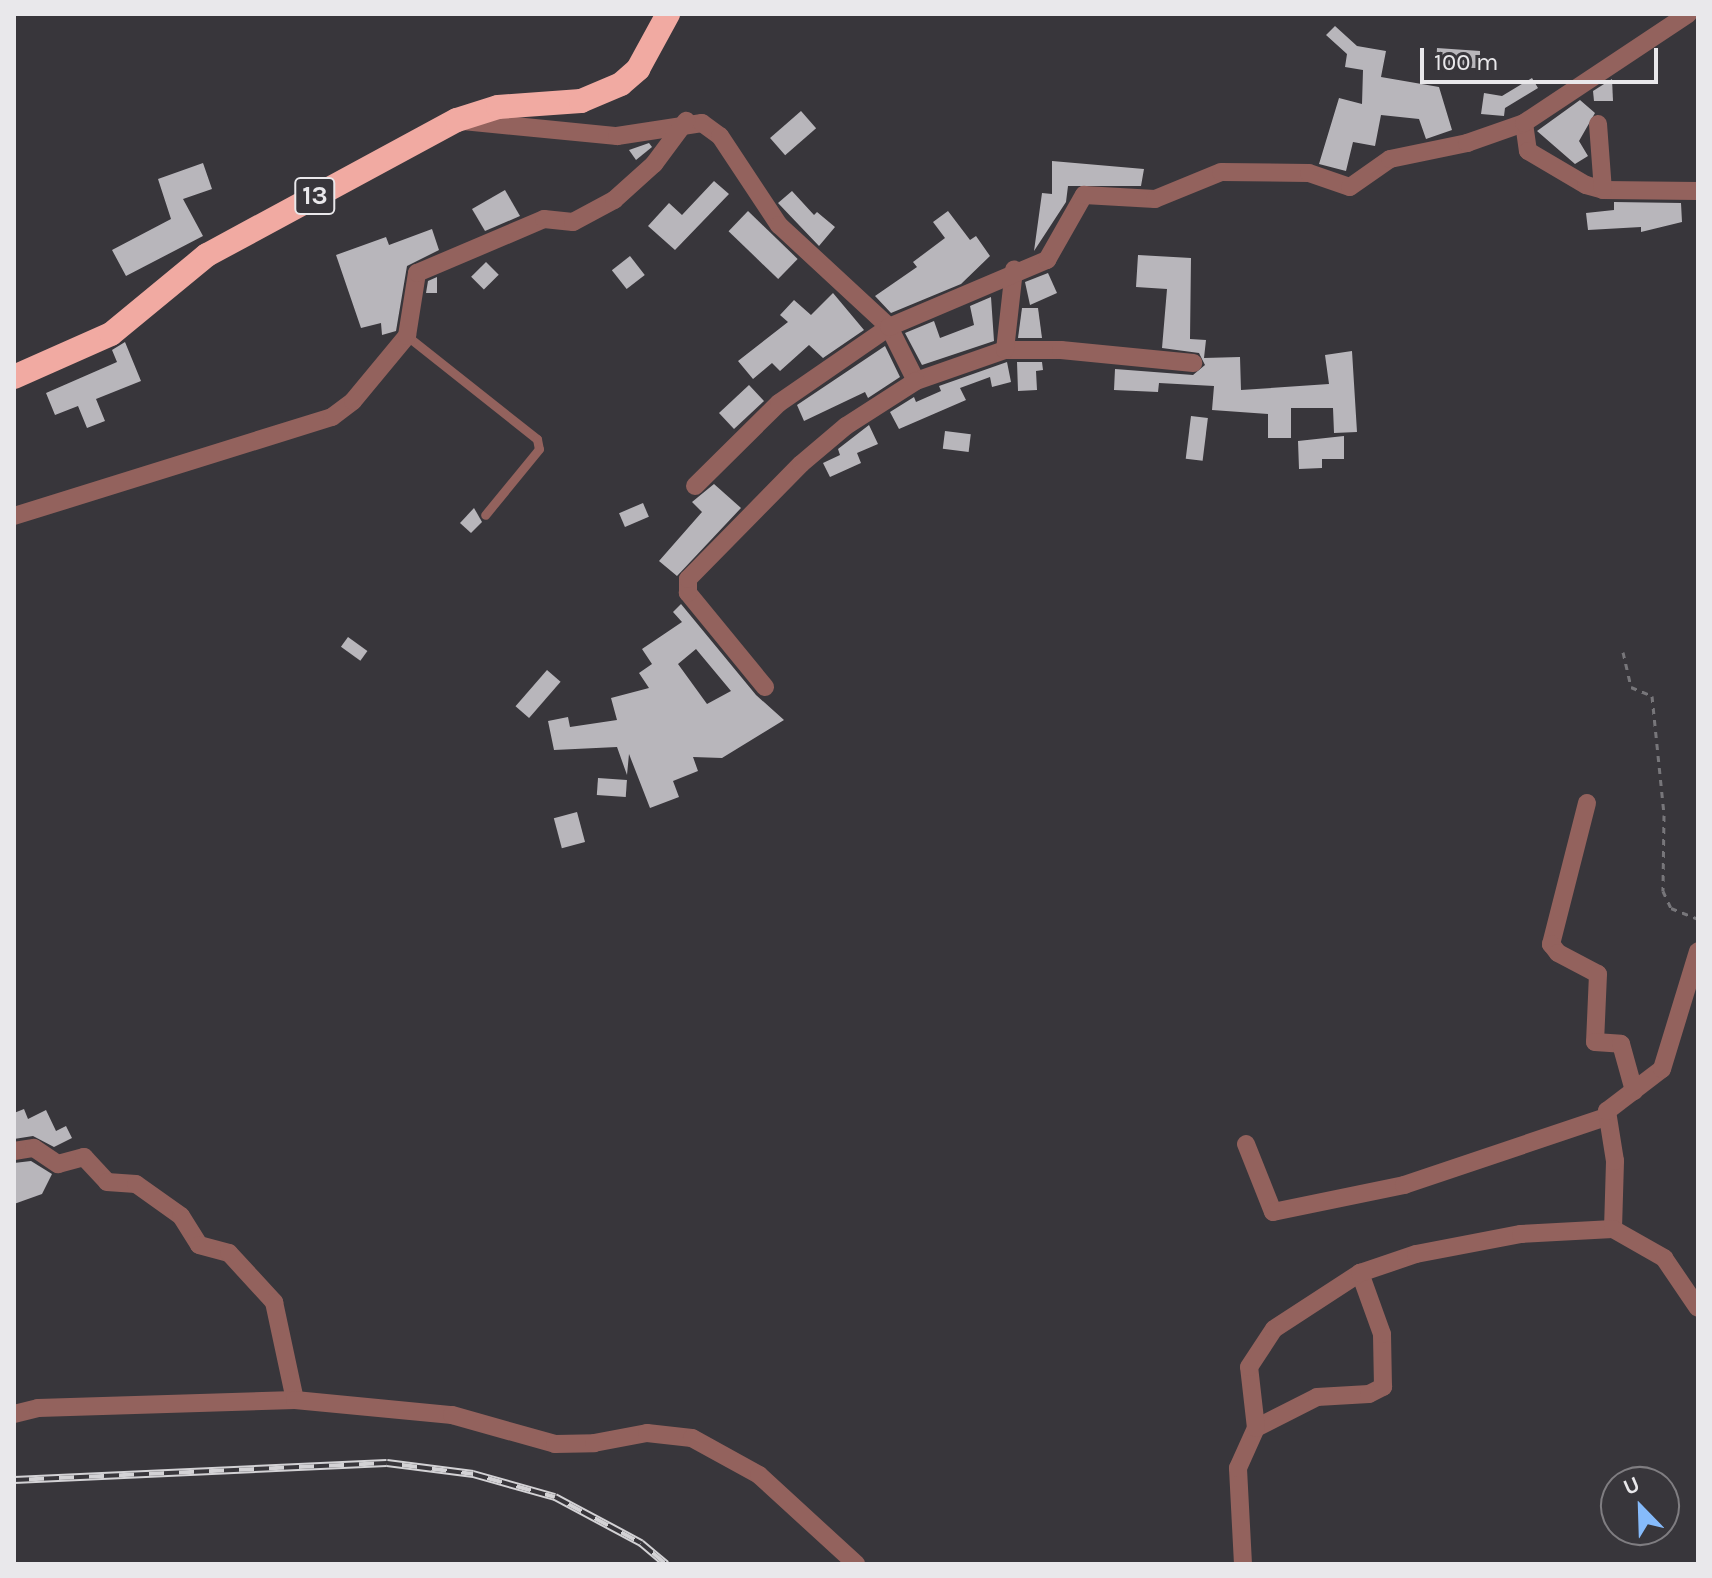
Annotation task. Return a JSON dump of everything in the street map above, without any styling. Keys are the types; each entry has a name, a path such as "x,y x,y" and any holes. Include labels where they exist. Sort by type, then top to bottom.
{"highway":[{"name":"13","path":"14,377 111,334 207,255 457,120 498,107 595,97 638,69 668,14"}],"street":[{"path":"695,486 779,403 889,327 1052,255 1080,200 1090,192 1155,199 1221,172 1309,173 1350,187 1390,159 1467,143 1524,123 1688,14"},
{"path":"457,120 617,136 686,121 702,123 720,136 779,225 889,327 916,381"},
{"path":"14,516 332,417 353,401 407,336 417,273 544,219 573,222 614,200 654,164 686,121"},
{"path":"1524,123 1528,151 1603,190 1698,191"},
{"path":"1598,124 1603,190"},
{"path":"1005,350 1014,270"},
{"path":"765,687 688,593 688,579 801,464 846,426 916,381 1005,350 1061,350 1193,363"},
{"path":"1587,803 1551,944 1558,953 1598,974 1595,1042 1621,1044 1634,1091"},
{"path":"1246,1144 1273,1212 1404,1185 1606,1117 1662,1069 1698,951"},
{"path":"1606,1117 1615,1161 1613,1229"},
{"path":"14,1151 31,1147 58,1164 84,1157 107,1182 136,1184 181,1216 199,1245 229,1253 274,1302 295,1400"},
{"path":"1243,1564 1238,1468 1256,1428 1247,1373 1261,1344 1289,1317 1360,1273 1416,1254 1521,1234 1613,1229 1664,1258 1698,1308"},
{"path":"1256,1428 1317,1397 1369,1394 1383,1387 1384,1341 1360,1273"},
{"path":"14,1414 38,1408 295,1400 452,1415 555,1444 647,1433 692,1438 759,1475 856,1564"}],"lane":[{"path":"407,336 537,439 539,449 485,515"}],"path":[{"path":"1623,652 1631,687 1652,696 1664,815 1663,891 1671,908 1698,919"}],"building":[{"path":"1335,26 1357,46 1386,51 1381,77 1439,87 1452,130 1426,139 1419,119 1381,115 1375,146 1353,142 1346,171 1319,164 1339,98 1362,104 1363,70 1345,67 1347,54 1326,35"},
{"path":"1437,48 1480,51 1480,68 1436,68"},
{"path":"1532,78 1538,88 1505,108 1504,116 1481,114 1484,93 1502,96"},
{"path":"1612,79 1613,101 1594,101 1593,91"},
{"path":"1580,100 1595,113 1579,141 1588,156 1575,164 1537,131"},
{"path":"801,111 816,128 785,155 770,138"},
{"path":"649,143 652,147 636,160 629,150"},
{"path":"1052,161 1144,169 1141,186 1068,186 1066,202 1034,251 1042,193 1052,194"},
{"path":"203,163 212,189 183,199 203,236 126,276 112,250 171,219 158,179"},
{"path":"714,181 729,194 675,250 648,226 669,203 682,215"},
{"path":"505,190 520,216 485,231 472,209"},
{"path":"792,191 814,215 817,212 835,227 819,246 778,203"},
{"path":"1614,202 1681,203 1682,222 1641,232 1641,227 1588,230 1586,213 1614,210"},
{"path":"748,211 798,259 778,279 729,231"},
{"path":"948,211 970,240 976,236 990,256 961,284 891,313 875,296 917,267 913,262 945,238 933,222"},
{"path":"432,229 439,250 407,266 396,331 382,335 381,323 361,328 336,255 386,237 389,245"},
{"path":"1138,255 1191,258 1190,339 1206,340 1204,358 1240,357 1241,390 1329,384 1325,355 1352,351 1357,432 1334,433 1333,408 1291,408 1291,438 1268,438 1268,414 1212,410 1214,386 1159,383 1158,392 1114,390 1115,369 1193,375 1205,365 1199,353 1162,348 1167,289 1136,287"},
{"path":"630,256 645,275 627,289 612,270"},
{"path":"486,262 499,275 484,290 471,277"},
{"path":"1048,273 1057,293 1030,305 1025,282"},
{"path":"437,277 437,293 426,293 428,281"},
{"path":"833,293 864,330 823,358 809,345 780,371 772,363 753,379 738,361 788,322 780,315 794,300 811,315"},
{"path":"991,297 994,341 922,365 905,333 934,321 940,338 974,325 970,306"},
{"path":"1022,308 1038,308 1042,338 1018,338"},
{"path":"125,342 141,381 96,399 105,421 87,428 78,406 55,415 46,393 117,362 112,350"},
{"path":"885,346 900,377 868,398 865,392 804,421 797,405"},
{"path":"1007,362 1011,382 992,387 990,377 960,388 966,400 899,429 890,412 914,397 916,402 941,391 939,386"},
{"path":"1017,362 1042,362 1043,370 1036,371 1037,390 1018,391"},
{"path":"749,385 764,401 734,429 719,413"},
{"path":"1191,416 1208,418 1203,461 1186,459"},
{"path":"869,425 878,444 857,453 861,463 830,477 823,463 840,455 838,449"},
{"path":"945,431 971,434 969,452 943,449"},
{"path":"1344,436 1344,459 1322,459 1322,468 1299,469 1298,441"},
{"path":"714,484 741,508 677,576 659,561 702,512 692,502"},
{"path":"643,503 649,517 625,527 619,513"},
{"path":"474,508 482,522 471,533 460,523"},
{"path":"681,604 756,695 784,720 722,758 693,757 698,771 673,781 679,797 650,808 629,754 627,775 617,747 554,750 548,721 568,717 570,727 617,720 611,698 649,688 639,673 652,664 642,649 682,622 673,612","holes":["696,649 731,691 707,704 678,664"]},
{"path":"348,637 367,651 360,661 341,647"},
{"path":"547,670 561,682 529,718 516,706"},
{"path":"598,778 627,780 626,797 597,795"},
{"path":"577,812 585,842 562,848 554,818"},
{"path":"24,1109 28,1119 46,1110 56,1131 66,1126 72,1138 54,1147 33,1136 14,1139 14,1113"},
{"path":"31,1161 52,1174 42,1194 14,1204 14,1163"}],"railway":[{"path":"14,1480 387,1463 473,1474 555,1497 641,1543 666,1564"}]}
